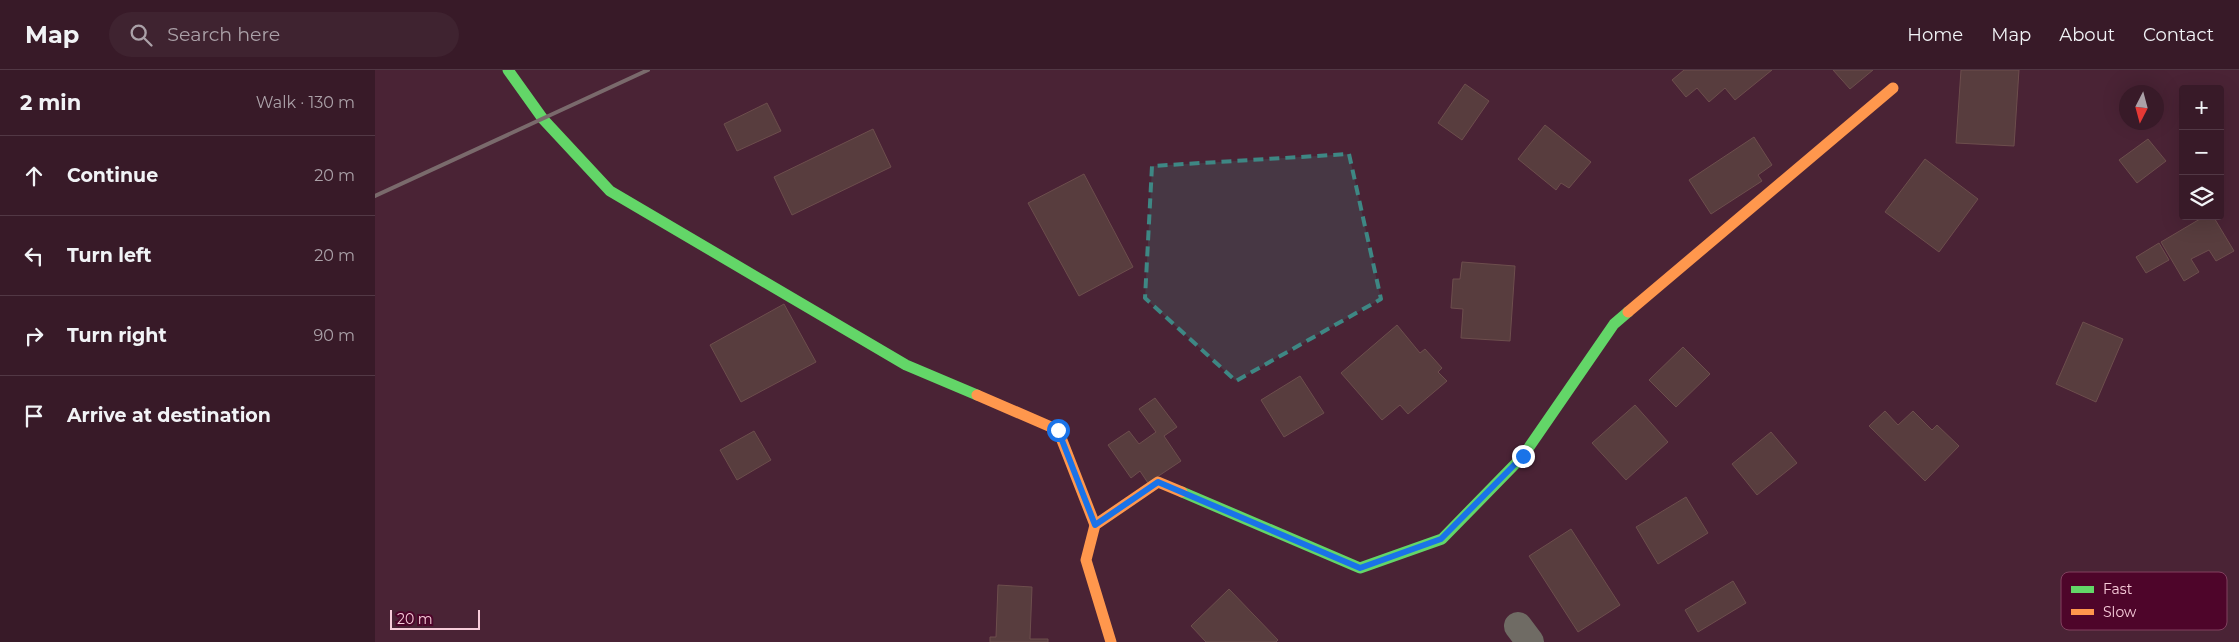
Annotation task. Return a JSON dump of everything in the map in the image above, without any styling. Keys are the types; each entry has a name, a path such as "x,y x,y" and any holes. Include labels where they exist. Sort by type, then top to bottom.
{"street":[{"path":"508,70 543,119 610,191 906,365 1058,430 1095,525 1086,560 1111,642"},
{"path":"1095,525 1158,482 1360,568 1441,539 1523,456 1614,324 1893,88"}],"highlighted area":[{"path":"1349,154 1381,299 1236,381 1145,298 1152,166"}],"building":[{"path":"1684,70 1772,70 1735,100 1725,88 1709,102 1697,88 1686,97 1672,80"},
{"path":"1833,70 1873,70 1850,89"},
{"path":"1961,70 2019,70 2014,146 1956,143"},
{"path":"1465,84 1489,101 1462,140 1438,123"},
{"path":"767,103 781,131 737,151 724,124"},
{"path":"1545,125 1591,162 1569,188 1561,183 1556,190 1518,159"},
{"path":"873,129 891,167 792,215 774,177"},
{"path":"1754,137 1772,165 1758,175 1762,181 1711,214 1689,180"},
{"path":"2148,139 2166,161 2137,183 2119,160"},
{"path":"1925,159 1978,199 1939,252 1885,212"},
{"path":"1084,174 1133,267 1079,296 1028,203"},
{"path":"2198,220 2215,220 2234,251 2216,261 2209,250 2191,259 2199,272 2184,281 2161,242"},
{"path":"2159,243 2169,260 2146,273 2136,257"},
{"path":"1462,262 1515,266 1510,341 1461,338 1463,309 1451,308 1453,279 1460,279"},
{"path":"784,304 816,362 741,402 710,345"},
{"path":"2083,322 2123,339 2096,402 2056,384"},
{"path":"1397,325 1420,353 1425,349 1442,368 1438,372 1447,381 1408,414 1400,405 1382,420 1341,373"},
{"path":"1683,347 1710,374 1676,407 1649,380"},
{"path":"1300,376 1324,413 1284,437 1261,400"},
{"path":"1155,398 1177,427 1164,436 1181,461 1148,483 1140,471 1131,478 1108,445 1129,431 1139,444 1156,432 1139,409"},
{"path":"1635,405 1668,442 1626,480 1592,443"},
{"path":"1885,411 1898,425 1913,411 1932,430 1937,425 1959,446 1925,481 1869,426"},
{"path":"754,431 771,460 737,480 720,450"},
{"path":"1771,432 1797,463 1757,495 1732,464"},
{"path":"1686,497 1708,533 1658,564 1636,527"},
{"path":"1571,529 1620,605 1578,632 1529,556"},
{"path":"1733,581 1746,603 1698,632 1685,610"},
{"path":"998,585 1032,587 1030,639 1048,639 1048,642 990,642 990,637 996,637"},
{"path":"1229,589 1278,640 1276,642 1206,642 1191,626"}],"railway":[{"path":"375,196 648,70"}],"traffic: fast":[{"path":"508,70 543,119 610,191 906,365 977,395"},
{"path":"1182,492 1360,568 1442,539 1523,456 1614,324 1628,312"}],"traffic: slow":[{"path":"1628,312 1893,88"},
{"path":"977,395 1058,430 1095,525"},
{"path":"1111,642 1086,560 1095,525 1158,482 1182,492"}],"route":[{"path":"1058,430 1095,525 1158,482 1360,568 1441,539 1523,456"}]}
